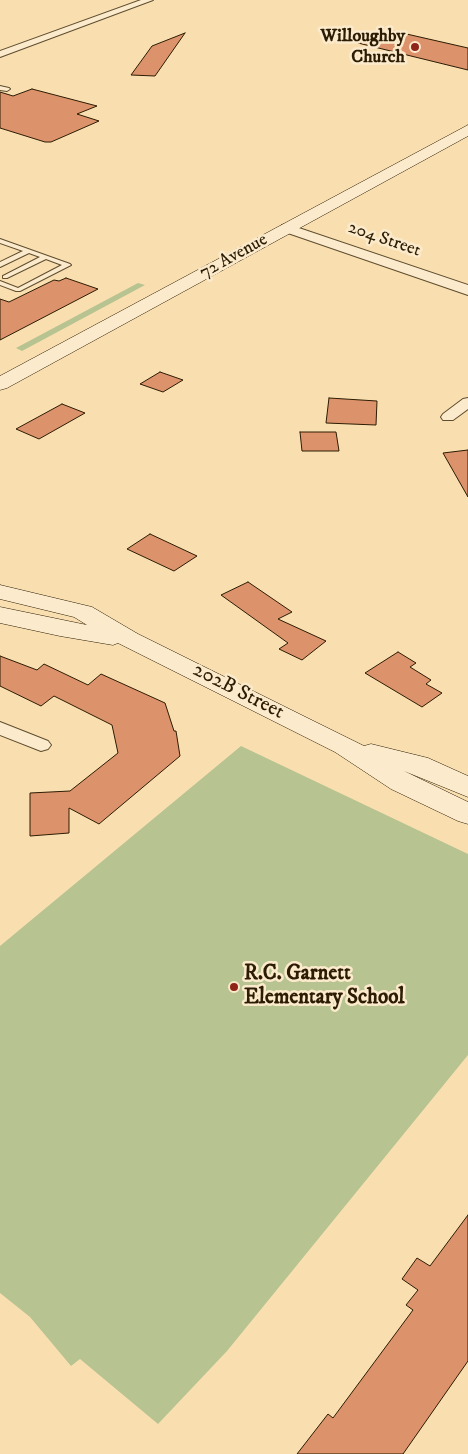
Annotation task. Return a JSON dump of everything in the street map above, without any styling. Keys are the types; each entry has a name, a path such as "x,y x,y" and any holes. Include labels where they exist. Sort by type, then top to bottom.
{"main road":[{"name":"72 Avenue","path":"0,384 468,130"},
{"name":"202B Street","path":"0,592 83,612 129,639 345,746 401,782 468,814"},
{"name":"202B Street","path":"0,615 60,628 129,639"},
{"name":"202B Street","path":"345,746 418,765 468,787"}],"street":[{"path":"0,54 149,0"},
{"name":"204 Street","path":"287,228 468,290"},
{"path":"448,417 468,402"},
{"path":"0,728 41,745"}],"lane":[{"path":"0,88 7,89"},
{"path":"0,283 18,290 68,264 2,244"},
{"path":"0,265 28,251"},
{"path":"5,277 46,257"},
{"path":"60,268 73,273"}],"green space":[{"path":"138,283 145,285 22,351 16,348"},
{"name":"R.C. Garnett Elementary School","path":"241,746 468,854 468,1055 227,1351 158,1424 80,1359 71,1366 30,1317 0,1293 0,946"}],"building":[{"name":"Willoughby Church","path":"389,30 468,48 468,70 358,43"},
{"path":"185,33 155,76 131,75 152,46"},
{"path":"32,89 97,106 77,114 99,121 51,142 45,142 0,128 0,92 13,96"},
{"path":"66,278 98,289 0,340 0,299 9,302 54,280 59,281"},
{"path":"160,372 183,380 163,392 140,384"},
{"path":"329,398 377,401 376,425 326,423"},
{"path":"62,404 85,413 39,439 16,429"},
{"path":"300,432 336,432 339,451 302,451"},
{"path":"468,450 468,497 443,453"},
{"path":"150,534 197,556 174,571 127,549"},
{"path":"248,582 292,612 278,619 326,641 302,660 279,649 288,643 221,595"},
{"path":"398,652 416,663 410,667 431,680 426,684 442,693 422,707 365,673"},
{"path":"0,656 37,670 44,664 88,685 101,674 165,703 174,731 176,731 180,756 99,824 69,808 69,833 30,836 30,793 70,791 118,753 112,725 54,696 41,706 0,686"},
{"path":"468,1215 468,1361 403,1454 297,1454 328,1414 333,1418 413,1310 406,1305 418,1290 402,1279 417,1258 430,1266"}],"place":[{"name":"Willoughby Church","path":"415,47"},
{"name":"R.C. Garnett Elementary School","path":"234,987"}]}
